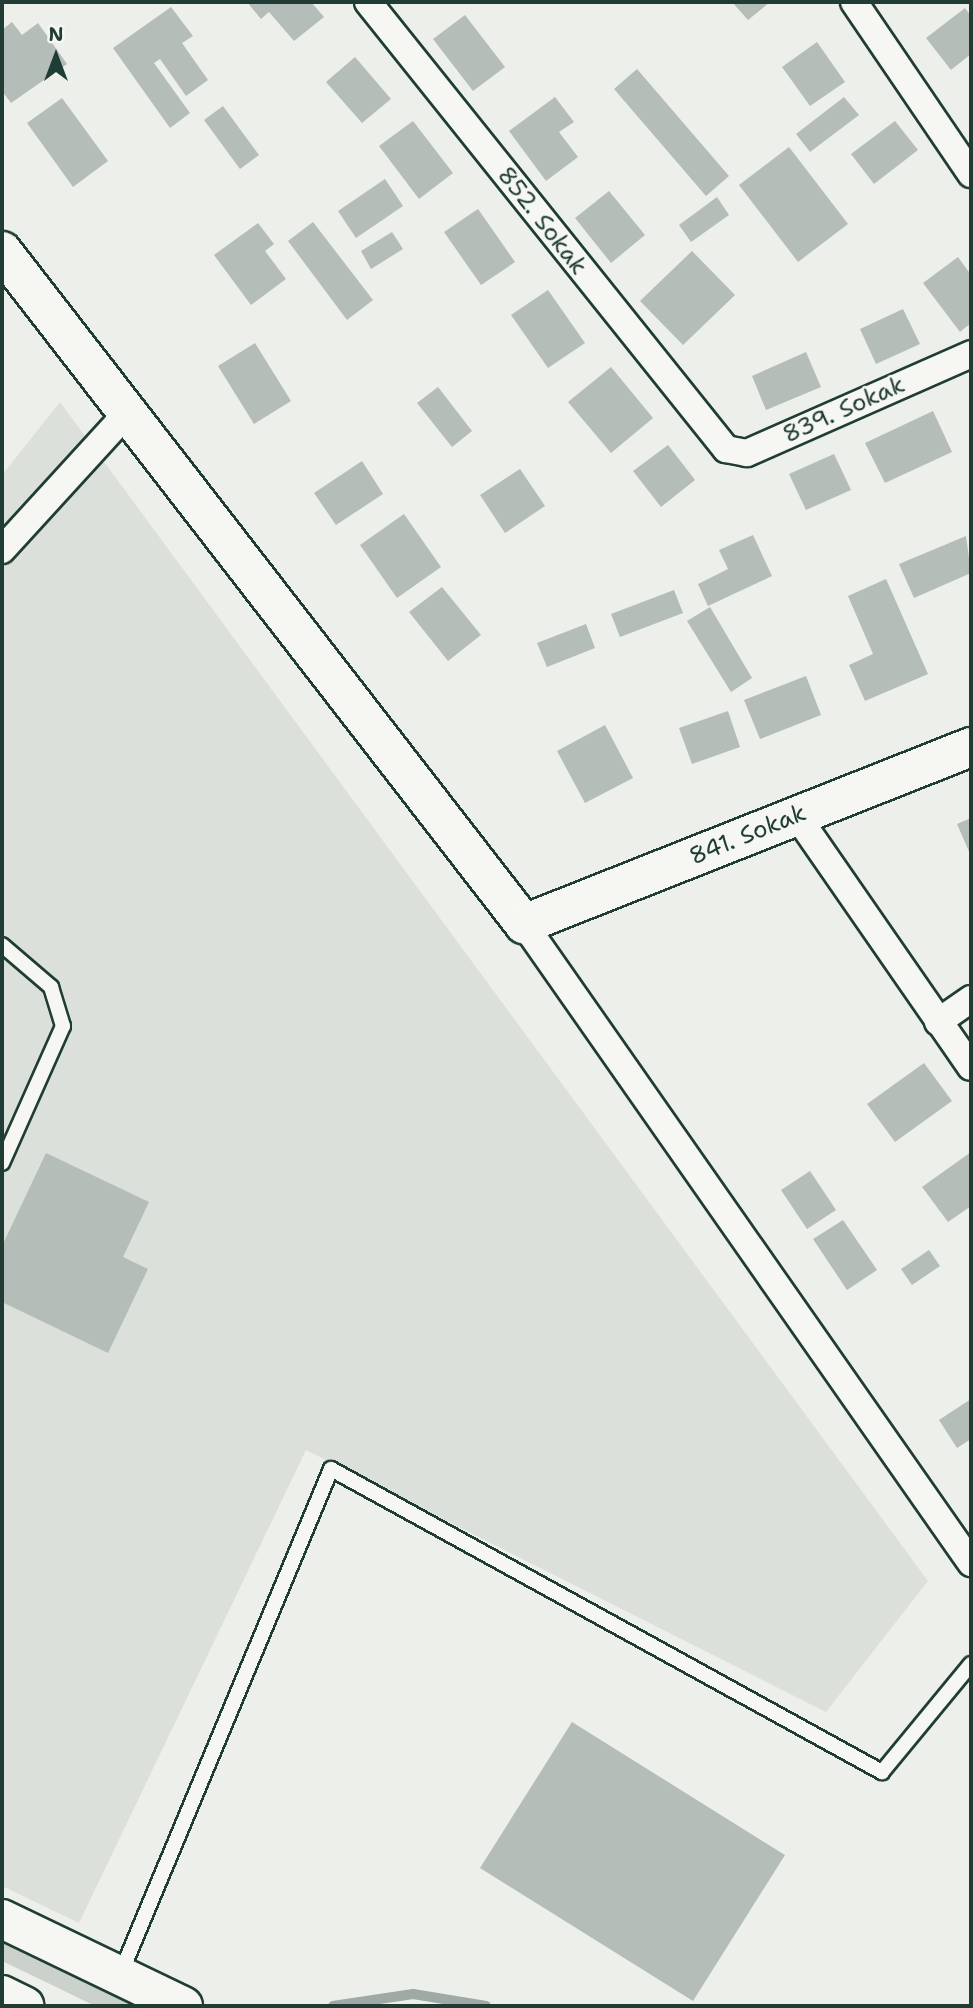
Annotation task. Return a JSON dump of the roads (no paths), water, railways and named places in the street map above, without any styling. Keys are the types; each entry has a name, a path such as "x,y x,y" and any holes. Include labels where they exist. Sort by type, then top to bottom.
{"street":[{"name":"852. Sokak","path":"368,2 717,441"},
{"path":"854,2 971,174"},
{"path":"2,251 524,924 971,1563"},
{"name":"839. Sokak","path":"717,441 735,453 747,453 971,354"},
{"path":"2,550 127,413"},
{"name":"841. Sokak","path":"524,924 971,747"},
{"path":"797,816 971,1067"},
{"path":"938,1022 971,999"},
{"path":"2,1919 183,2006"},
{"path":"2,1995 25,2006"}],"lane":[{"path":"2,945 51,987 63,1026 2,1163"},
{"path":"120,1976 331,1469 882,1772 971,1664"}],"waterway":[{"path":"333,2006 413,1994 486,2006"}]}
